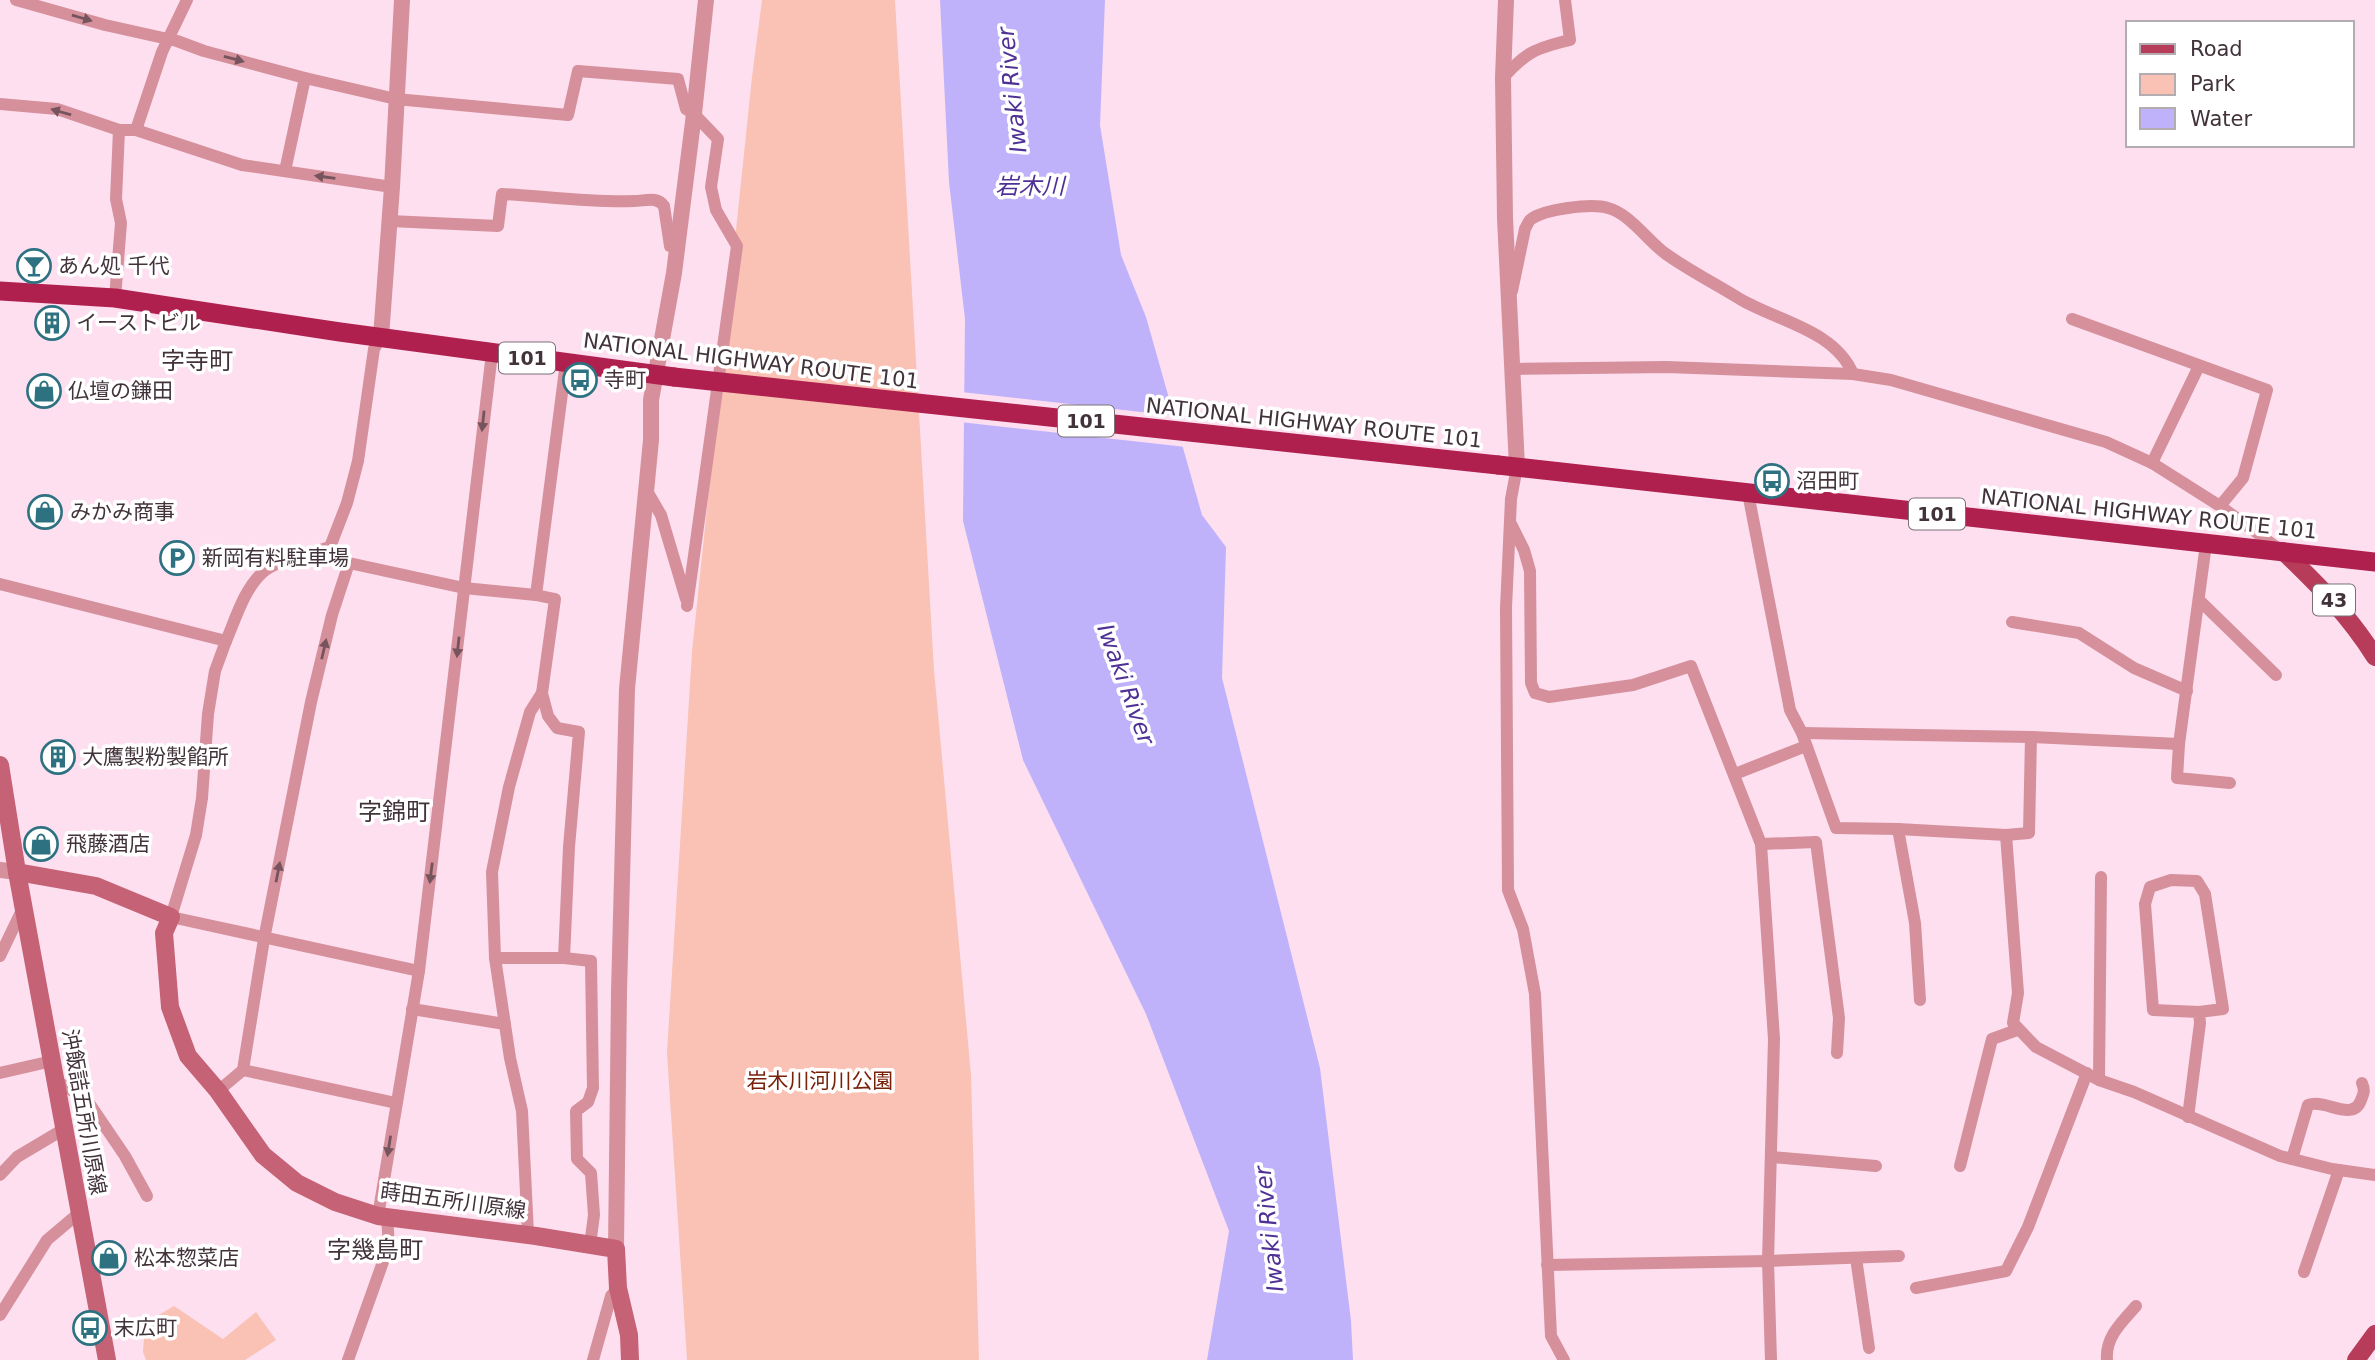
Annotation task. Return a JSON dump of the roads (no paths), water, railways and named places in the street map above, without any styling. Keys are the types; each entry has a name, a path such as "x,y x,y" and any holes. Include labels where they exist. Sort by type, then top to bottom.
{"highway":[{"name":"NATIONAL HIGHWAY ROUTE 101","path":"0,291 116,298 492,353 665,375 2375,562"}],"main road":[{"name":"43","path":"2283,551 2332,598 2375,657"},
{"path":"0,765 8,871 96,886 171,917"},
{"name":"沖飯詰五所川原線","path":"8,871 23,908 107,1360"},
{"name":"蒔田五所川原線","path":"171,917 164,933 170,1007 188,1056 218,1091 262,1155 297,1183 335,1202 382,1217 528,1234 616,1249"},
{"path":"616,1249 618,1288 629,1335 630,1360"},
{"path":"2356,1360 2375,1334"}],"street":[{"path":"16,0 105,25 169,39 305,78 396,99 568,115 578,71 678,79 687,109 719,139 711,187 716,210 737,246 687,606 661,515 647,492"},
{"path":"136,130 162,52 187,0"},
{"path":"402,0 381,337 374,349 358,461 347,503 330,547 264,571 247,593 226,641 215,671 208,714 202,798 196,835 171,917 419,971"},
{"path":"616,1249 619,979 627,689 647,492 651,400 665,375 706,0"},
{"path":"1506,0 1503,78 1511,369 1508,466 1511,499 1506,608 1508,890 1523,929 1535,994 1552,1336 1564,1360"},
{"path":"1503,78 1518,61 1538,47 1570,40 1565,0"},
{"path":"285,171 305,78"},
{"path":"0,104 57,110 120,130 136,130 242,165 392,187"},
{"path":"116,298 121,223 116,199 120,130"},
{"path":"390,221 498,226 502,194 655,200 661,201 664,206 670,246 677,248"},
{"path":"1510,302 1525,229 1530,220 1548,211 1568,207 1609,208 1626,218 1665,254 1748,304 1818,336 1849,363 1853,374"},
{"path":"2072,319 2267,390 2244,478 2220,506"},
{"path":"348,1360 389,1245 382,1217 396,1103 419,971 492,353"},
{"path":"536,595 566,362"},
{"path":"2152,463 2199,366"},
{"path":"1511,369 1667,367 1853,374 1891,380 2106,442 2152,463 2220,506 2283,551"},
{"path":"1748,493 1790,710 1802,733 1836,828 2006,835 2029,833 2031,737"},
{"path":"1510,522 1524,550 1530,571 1531,683 1535,693 1549,696 1633,685 1691,666 1761,844 1774,1039 1768,1261 1772,1360"},
{"path":"2206,544 2179,744 2177,778 2230,783"},
{"path":"330,547 349,563 464,588 555,599 542,693 548,716 557,728 579,732 569,847 564,957"},
{"path":"218,1091 243,1070 264,939 311,702 332,615 349,563"},
{"path":"0,584 226,641"},
{"path":"2199,600 2276,675"},
{"path":"2012,622 2079,632 2134,668 2186,691"},
{"path":"528,1234 522,1111 495,958 492,872 509,787 530,712 542,693"},
{"path":"1802,733 2031,737 2179,744"},
{"path":"1735,774 1806,746"},
{"path":"1898,829 1915,923 1920,1000"},
{"path":"2006,835 2018,993 2013,1023 2017,1030 2036,1047 2093,1077 2134,1092 2280,1156 2339,1170 2375,1175"},
{"path":"1761,844 1816,842 1839,1017 1838,1053"},
{"path":"1916,1288 2006,1271 2028,1227 2093,1077 2101,877"},
{"path":"2171,880 2197,881 2205,894 2211,919 2223,1009 2199,1012 2153,1010 2146,904 2150,887 2171,880"},
{"path":"0,956 23,908"},
{"path":"495,958 564,957 591,961 593,1088 588,1102 576,1111 577,1159 591,1173 594,1215 590,1245"},
{"path":"412,1009 505,1024"},
{"path":"2188,1117 2200,1024 2199,1012"},
{"path":"1960,1166 1992,1039 2017,1030"},
{"path":"0,1073 52,1061"},
{"path":"243,1070 396,1103"},
{"path":"55,1080 87,1100 125,1156 147,1196"},
{"path":"2292,1159 2308,1105 2314,1103 2353,1109 2363,1097 2365,1088 2362,1083"},
{"path":"0,1175 18,1157 64,1129"},
{"path":"1772,1157 1876,1166"},
{"path":"2304,1272 2339,1170"},
{"path":"0,1315 47,1240 79,1213"},
{"path":"1547,1265 1899,1256"},
{"path":"1856,1258 1869,1348"},
{"path":"593,1360 611,1296 618,1288"},
{"path":"2107,1360 2106,1350 2115,1330 2136,1306"}],"water":[{"path":"940,0 1105,0 1100,125 1121,255 1146,317 1202,515 1226,547 1222,678 1320,1068 1351,1321 1353,1360 1207,1360 1229,1231 1146,1014 1023,760 963,521 965,319 949,182"}],"place":[{"name":"あん処 千代","path":"34,266"},
{"name":"イーストビル","path":"52,323"},
{"name":"寺町","path":"580,380"},
{"name":"仏壇の鎌田","path":"44,391"},
{"name":"沼田町","path":"1772,481"},
{"name":"みかみ商事","path":"45,512"},
{"name":"新岡有料駐車場","path":"177,558"},
{"name":"大鷹製粉製餡所","path":"58,757"},
{"name":"飛藤酒店","path":"41,844"},
{"name":"松本惣菜店","path":"109,1258"},
{"name":"末広町","path":"90,1328"}],"district":[{"name":"字寺町","path":"197,361"},
{"name":"字錦町","path":"394,812"},
{"name":"字幾島町","path":"375,1250"}],"water label":[{"name":"Iwaki River","path":"1012,90"},
{"name":"岩木川","path":"1030,186"},
{"name":"Iwaki River","path":"1126,684"},
{"name":"Iwaki River","path":"1269,1229"}],"park label":[{"name":"岩木川河川公園","path":"820,1081"}]}
